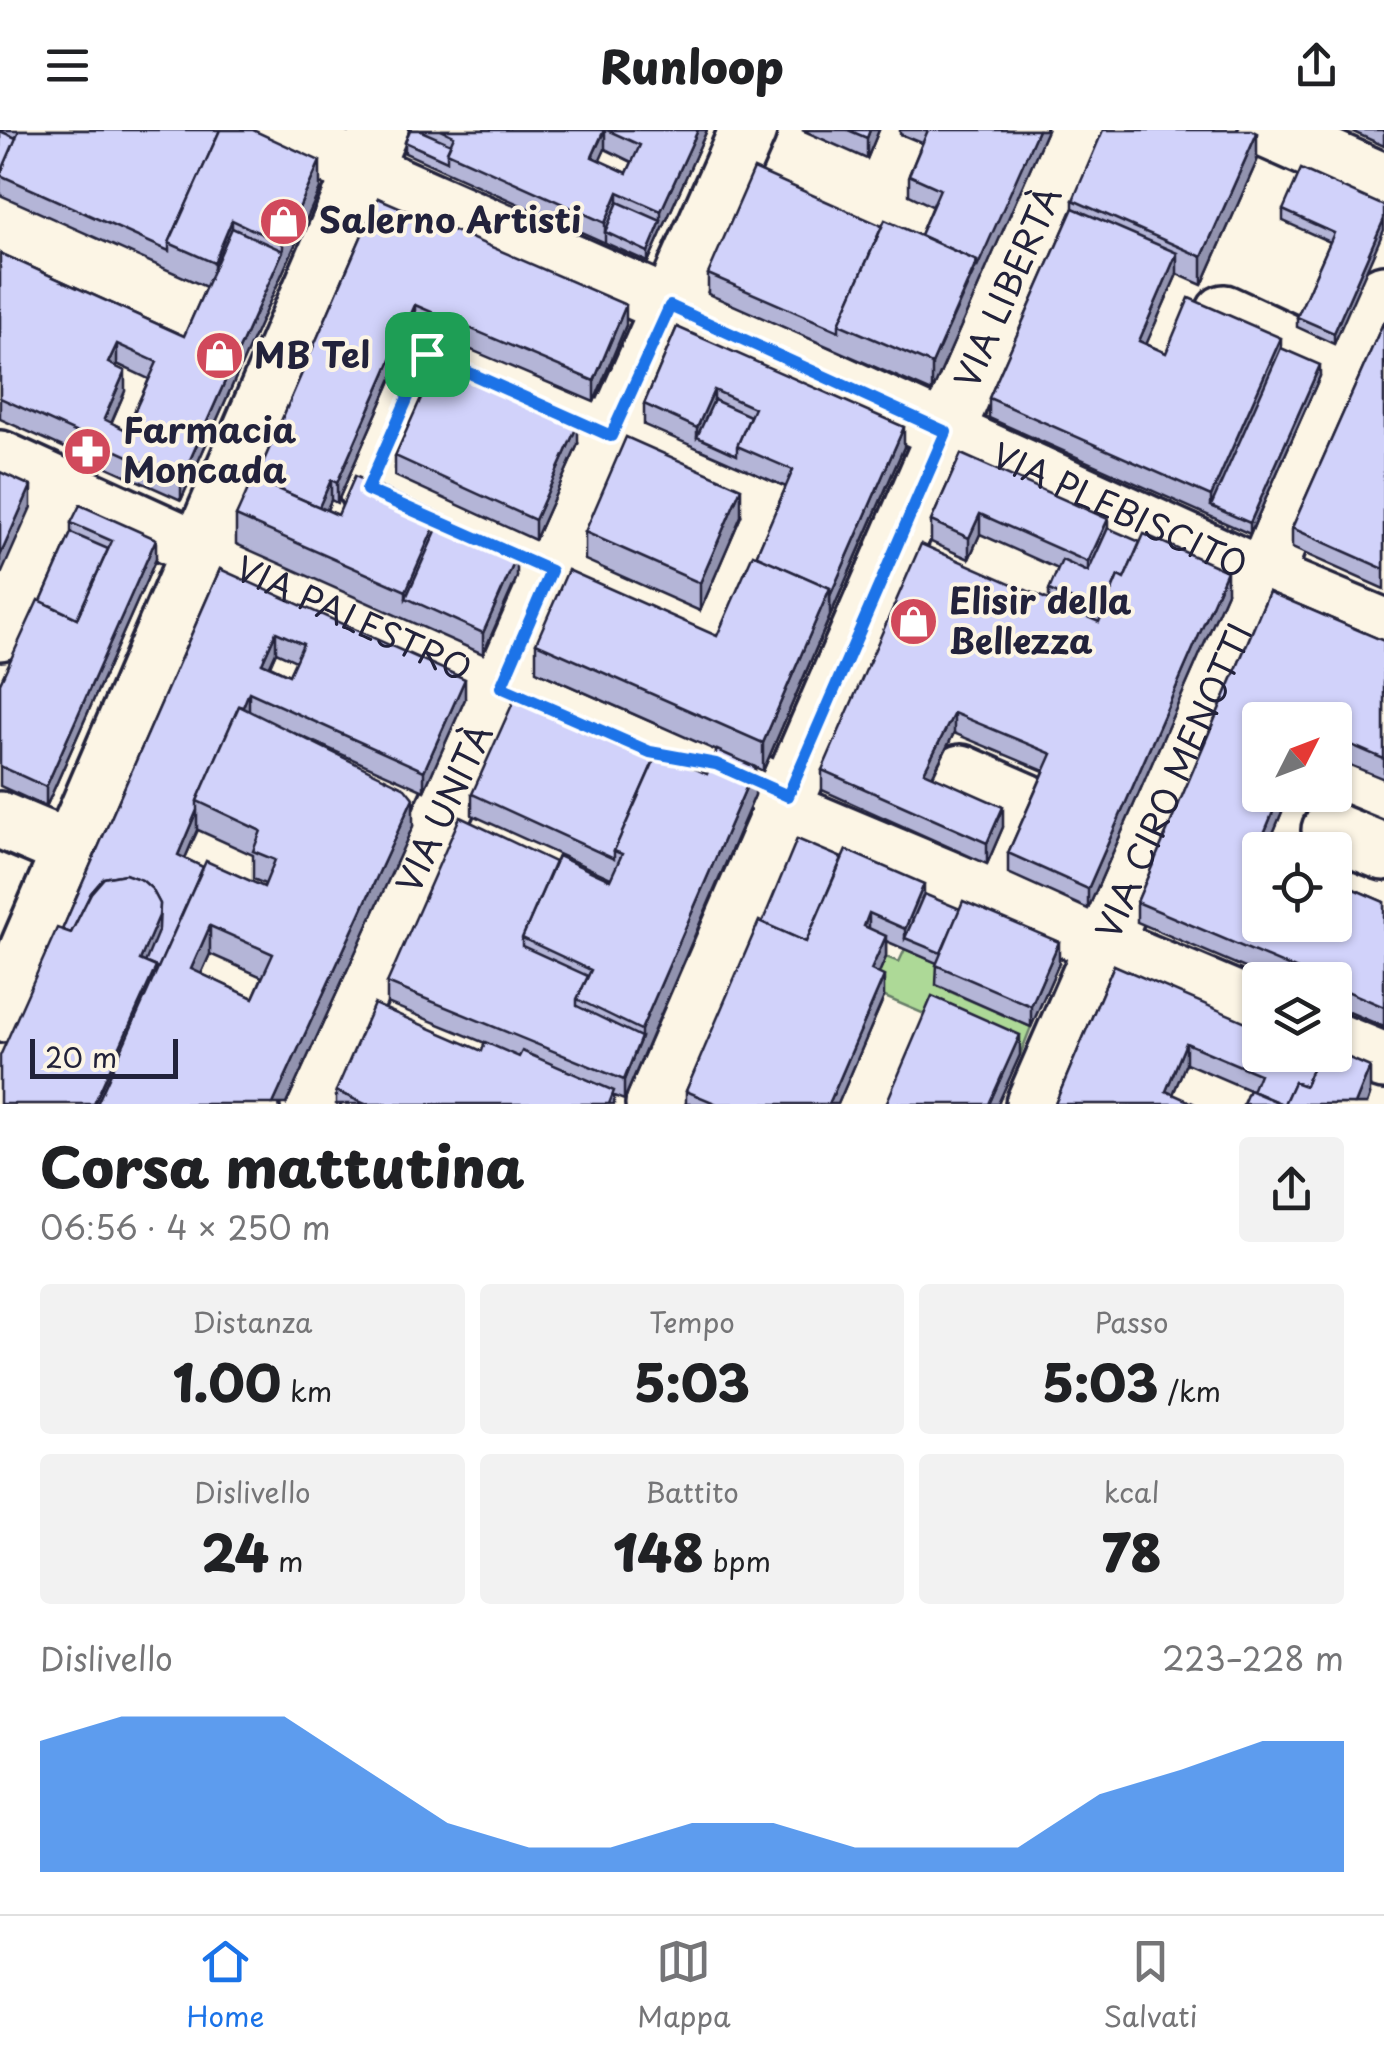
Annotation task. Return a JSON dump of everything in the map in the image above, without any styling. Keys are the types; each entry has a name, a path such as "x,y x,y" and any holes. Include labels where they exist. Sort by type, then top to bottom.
{"street":[{"name":"VIA PLEBISCITO","path":"271,130 371,150 670,306 1384,628"},
{"name":"VIA UNITÀ","path":"309,1104 445,814 748,130"},
{"name":"VIA LIBERTÀ","path":"654,1104 1077,130"},
{"path":"1267,130 1384,182"},
{"path":"0,1014 371,150"},
{"name":"VIA CIRO MENOTTI","path":"1034,1104 1384,293"},
{"path":"1224,313 1349,371"},
{"path":"427,354 765,504 706,639 551,571 367,490 427,354"},
{"name":"VIA PALESTRO","path":"0,459 501,687 650,752 716,764 785,802 986,894 1242,1002"},
{"path":"0,632 65,489"},
{"path":"961,773 1026,802 986,894"},
{"path":"0,820 71,850"},
{"path":"1330,830 1384,852"},
{"path":"1352,1048 1384,1062"}],"green space":[{"path":"905,949 945,966 937,986 1031,1027 1020,1055 871,991 886,957 899,962"}],"building":[{"path":"19,130 220,130 169,243 169,251 0,175"},
{"path":"220,130 253,130 320,161 283,244 232,220 214,263 169,243"},
{"path":"410,130 451,144 447,161 405,142"},
{"path":"441,130 604,130 592,157 627,173 640,145 607,130 698,130 661,211 618,192 605,223 447,152 454,136"},
{"path":"848,130 870,130 867,138"},
{"path":"928,130 1038,130 977,268 977,261 920,235 940,189 909,175"},
{"path":"1103,130 1257,133 1202,257 1073,200"},
{"path":"0,131 16,138 0,175"},
{"path":"754,169 882,226 839,331 708,274"},
{"path":"1301,169 1384,206 1384,219 1334,333 1297,317 1334,233 1283,210"},
{"path":"378,198 626,305 594,381 415,305 337,483 331,480 319,507 256,479"},
{"path":"618,202 661,221 648,252 605,232"},
{"path":"1073,208 1177,253 1139,341 1166,353 1189,298 1281,338 1211,496 989,398"},
{"path":"885,220 977,261 932,364 839,324"},
{"path":"232,228 283,251 181,480 0,398 0,253 184,336","holes":["117,344 157,362 126,430 104,419 125,371 108,363"]},
{"path":"1384,321 1384,569 1292,528"},
{"path":"677,327 904,427 830,596 830,588 756,556 793,470 737,446 754,408 714,390 697,428 644,404"},
{"path":"1281,348 1320,365 1250,523 1211,506"},
{"path":"438,360 578,424 535,520 395,456"},
{"path":"714,400 750,416 737,455 697,437"},
{"path":"626,437 741,488 700,583 585,532"},
{"path":"961,454 1108,519 1088,562 980,514 969,538 931,521"},
{"path":"0,472 31,486 0,556"},
{"path":"355,476 440,514 406,591 236,516 253,478 338,515"},
{"path":"80,505 156,539 46,787 0,766 0,683 38,600 77,618 112,541 71,523"},
{"path":"440,522 517,556 483,633 406,598"},
{"path":"1108,528 1140,542 1124,579 1118,576 1102,613 1049,590 1062,560 1088,572"},
{"path":"71,533 108,549 77,618 41,601"},
{"path":"1144,534 1227,571 1088,889 1008,853 1052,754 954,713 924,772 1003,807 987,843 822,770 921,544 1099,622 1118,576 1124,579"},
{"path":"753,554 830,588 763,743 536,643 568,570 717,636"},
{"path":"220,569 465,679 424,771 249,692 197,801 178,855 203,867 156,973 156,967 145,963 159,929 160,904 142,880 125,874 104,878 91,893 71,933 62,930","holes":["276,632 303,644 289,675 262,663"]},
{"path":"1269,592 1384,641 1384,759 1352,745 1352,702 1242,702 1242,812 1273,812 1265,832 1242,832 1242,942 1352,942 1352,888 1384,902 1384,1007 1352,993 1352,962 1279,962 1137,902"},
{"path":"516,696 655,758 614,851 614,859 472,794"},
{"path":"239,706 405,788 413,798 273,1104 97,1104 206,861 264,887 275,860 253,851 261,831 197,801","holes":["210,926 273,954 253,998 191,969"]},
{"path":"717,750 755,767 641,1030 577,999 591,970 522,938 558,856 610,880 622,854 614,851 658,752 707,774"},
{"path":"460,817 555,862 522,946 588,976 577,1006 641,1037 624,1080 387,983"},
{"path":"797,839 842,858 806,942 762,923"},
{"path":"846,850 924,884 905,929 869,913 864,926 886,936 871,970 884,976 829,1104 717,1104 686,1091 759,921 806,942"},
{"path":"125,874 142,880 160,904 159,916 140,960 156,967 94,1104 0,1104 0,1056 57,928 71,933 91,893 104,878"},
{"path":"924,894 960,909 941,953 905,938"},
{"path":"963,901 1059,942 1031,1006 936,965"},
{"path":"1114,965 1242,1020 1242,1067 1186,1043 1166,1091 1195,1104 1055,1104"},
{"path":"932,996 1020,1035 989,1104 886,1104"},
{"path":"374,1004 482,1051 485,1042 519,1057 522,1051 614,1091 609,1104 365,1104 336,1091"},
{"path":"1352,1059 1370,1067 1355,1104 1284,1104 1294,1082 1305,1086 1311,1072 1352,1072"},
{"path":"1254,1072 1311,1072 1305,1086 1294,1082 1284,1104 1252,1091 1259,1074"},
{"path":"1249,1090 1282,1104 1243,1104"}],"place":[{"name":"Salerno Artisti","path":"284,221"},
{"name":"MB Tel","path":"219,356"},
{"name":"Farmacia Moncada","path":"88,451"},
{"name":"Elisir della Bellezza","path":"914,622"}],"route":[{"path":"670,306 946,432 788,796 716,764 650,752 501,687 551,571 367,490 427,354 611,436 670,306"}]}
